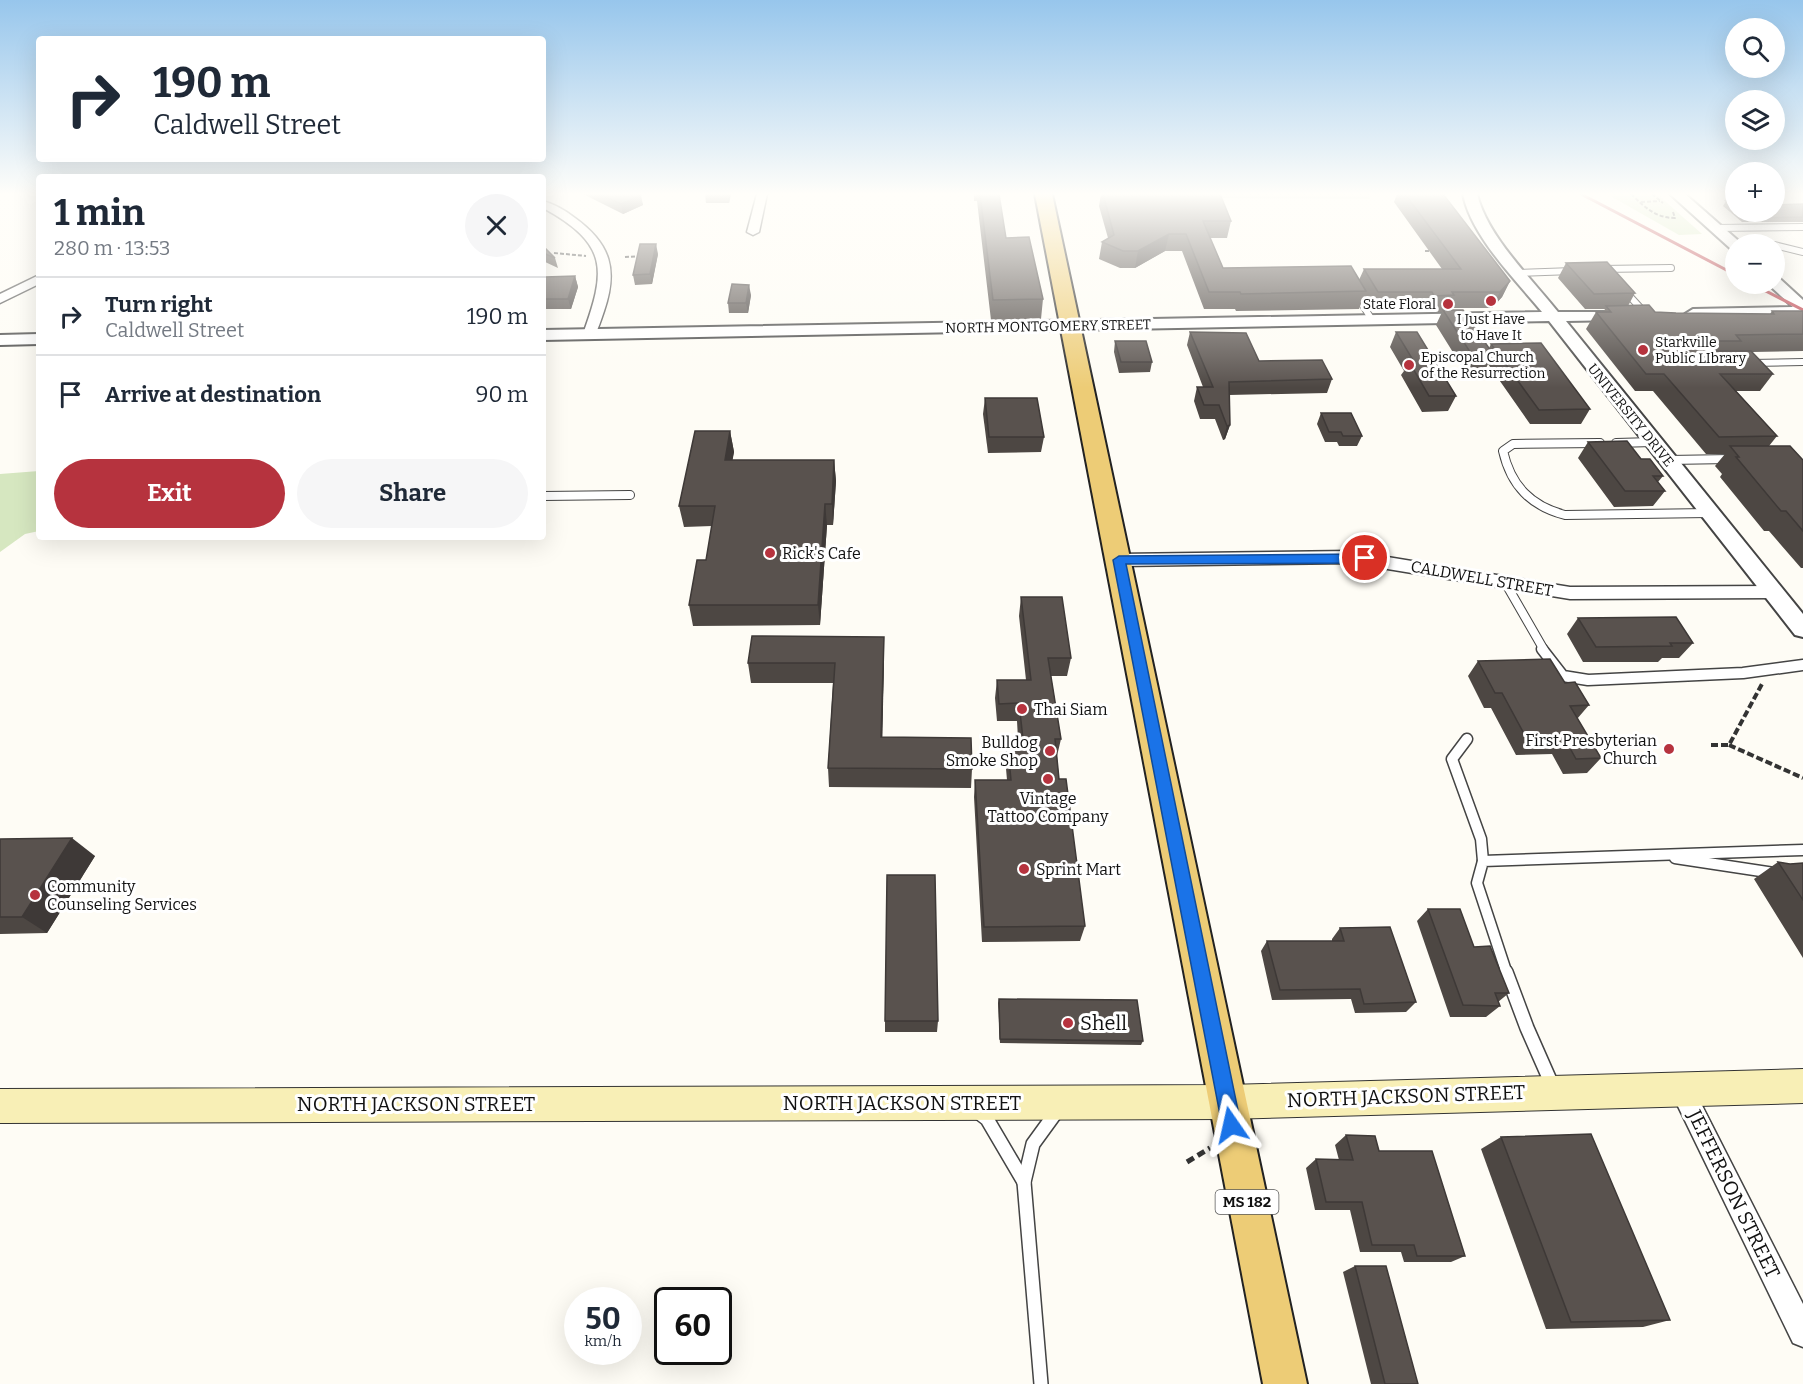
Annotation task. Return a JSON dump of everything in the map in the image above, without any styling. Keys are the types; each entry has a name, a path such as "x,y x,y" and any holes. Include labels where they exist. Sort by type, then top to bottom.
{"main road":[{"name":"MS 182","path":"1057,259 1285,1384"},
{"name":"NORTH JACKSON STREET","path":"0,1106 1227,1102 1803,1086"}],"street":[{"path":"589,334 604,291 603,259"},
{"name":"UNIVERSITY DRIVE","path":"1508,259 1803,629"},
{"path":"0,299 36,281"},
{"path":"1785,292 1803,310"},
{"name":"NORTH MONTGOMERY STREET","path":"546,334 1071,326 1803,310"},
{"path":"0,340 36,339"},
{"name":"CALDWELL STREET","path":"1119,560 1351,557 1570,593 1773,592"},
{"name":"JEFFERSON STREET","path":"1681,1088 1803,1333"}],"lane":[{"path":"1605,268 1611,275"},
{"path":"1594,269 1671,268"},
{"path":"1519,273 1583,270"},
{"path":"1354,290 1372,320"},
{"path":"1623,290 1646,315"},
{"path":"1746,363 1803,362"},
{"path":"1653,442 1513,444 1503,451 1505,463 1527,496 1543,508 1565,515 1709,513"},
{"path":"1668,460 1745,459"},
{"path":"546,496 630,495"},
{"path":"1506,584 1542,648 1563,676 1588,680 1743,673 1803,665"},
{"path":"1467,739 1452,759 1481,839 1483,861 1477,884 1492,934 1527,1028 1555,1092"},
{"path":"1483,861 1559,861 1748,849 1803,850"},
{"path":"1657,855 1766,874 1785,873"},
{"path":"1041,1384 1024,1182 1033,1144 1050,1119 1066,1102"},
{"path":"968,1103 987,1119 1024,1182"}],"path":[{"path":"1729,745 1768,675"},
{"path":"1711,745 1729,745 1803,778"}],"green space":[{"path":"36,471 36,532 25,534 0,552 0,474"}],"building":[{"path":"637,259 653,259 650,274 633,275"},
{"path":"988,259 1034,259 1043,299 993,300"},
{"path":"1196,259 1219,259 1223,268 1351,266 1366,291 1241,294 1240,292 1209,292"},
{"path":"1453,259 1493,259 1510,281 1500,292 1452,292 1454,295 1434,296 1432,292 1378,292 1364,269 1461,269"},
{"path":"1607,262 1635,293 1594,294 1566,263"},
{"path":"575,276 568,299 546,299 546,277"},
{"path":"732,284 749,285 746,303 728,303"},
{"path":"1649,305 1655,312 1676,313 1774,314 1772,311 1803,311 1803,334 1736,335 1741,341 1713,341 1708,344 1708,348 1712,351 1751,351 1773,374 1720,374 1777,436 1719,437 1664,374 1646,374 1596,312 1611,312 1606,306"},
{"path":"1443,310 1463,310 1493,354 1472,355"},
{"path":"1190,332 1246,333 1259,361 1322,360 1332,379 1229,382 1230,425 1227,426 1219,405 1204,405 1197,387 1213,387"},
{"path":"1396,332 1417,332 1456,396 1429,396 1408,360 1413,360"},
{"path":"1115,341 1146,341 1152,362 1121,362"},
{"path":"1541,343 1590,409 1539,410 1491,344"},
{"path":"985,398 1037,398 1044,437 989,437"},
{"path":"1321,413 1351,413 1362,436 1343,436 1341,432 1329,432"},
{"name":"Rick's Cafe","path":"695,431 730,431 725,460 834,460 832,504 825,504 818,605 689,605 697,560 706,560 715,506 679,506"},
{"path":"1627,441 1641,459 1650,459 1663,476 1653,476 1665,491 1625,491 1588,442"},
{"path":"1730,446 1790,446 1803,460 1803,531 1786,511 1781,511 1736,457 1739,457"},
{"path":"1021,597 1062,597 1071,658 1048,658 1061,739 1055,739 1059,779 1066,779 1085,926 984,927 975,780 1011,780 1007,739 1023,739 1019,703 999,704 997,680 1031,680"},
{"path":"1676,617 1693,643 1670,643 1672,646 1596,647 1578,618"},
{"path":"752,636 884,637 881,737 971,738 972,769 828,768 835,663 748,663"},
{"path":"1550,659 1565,683 1575,682 1589,705 1570,706 1601,758 1576,759 1565,739 1528,741 1502,693 1495,693 1478,661"},
{"path":"72,838 22,917 0,917 0,839"},
{"path":"1778,862 1803,863 1803,900"},
{"path":"887,875 935,875 938,1021 885,1021"},
{"path":"1428,909 1460,909 1474,947 1490,946 1509,993 1495,993 1500,1006 1463,1005"},
{"path":"1390,927 1416,1002 1364,1004 1360,989 1280,990 1267,941 1344,941 1340,928"},
{"name":"Shell","path":"999,999 1137,1000 1143,1041 1000,1039"},
{"path":"1591,1134 1670,1320 1571,1322 1501,1137"},
{"path":"1346,1135 1375,1136 1379,1151 1432,1151 1465,1256 1417,1256 1414,1245 1372,1245 1362,1202 1326,1202 1316,1159 1353,1160"},
{"path":"1355,1266 1386,1266 1418,1384 1385,1384"}],"railway":[{"path":"1705,259 1725,269"},
{"path":"1772,294 1803,310"}],"place":[{"name":"I Just Have to Have It","path":"1491,301"},
{"name":"State Floral","path":"1448,304"},
{"name":"Starkville Public LIbrary","path":"1643,350"},
{"name":"Episcopal Church of the Resurrection","path":"1409,365"},
{"name":"Rick's Cafe","path":"770,553"},
{"name":"Thai Siam","path":"1022,709"},
{"name":"First Presbyterian Church","path":"1669,749"},
{"name":"Bulldog Smoke Shop","path":"1050,751"},
{"name":"Vintage Tattoo Company","path":"1048,779"},
{"name":"Sprint Mart","path":"1024,869"},
{"name":"Community Counseling Services","path":"35,895"},
{"name":"Shell","path":"1068,1023"}],"route":[{"path":"1231,1125 1119,560 1365,558"}]}
